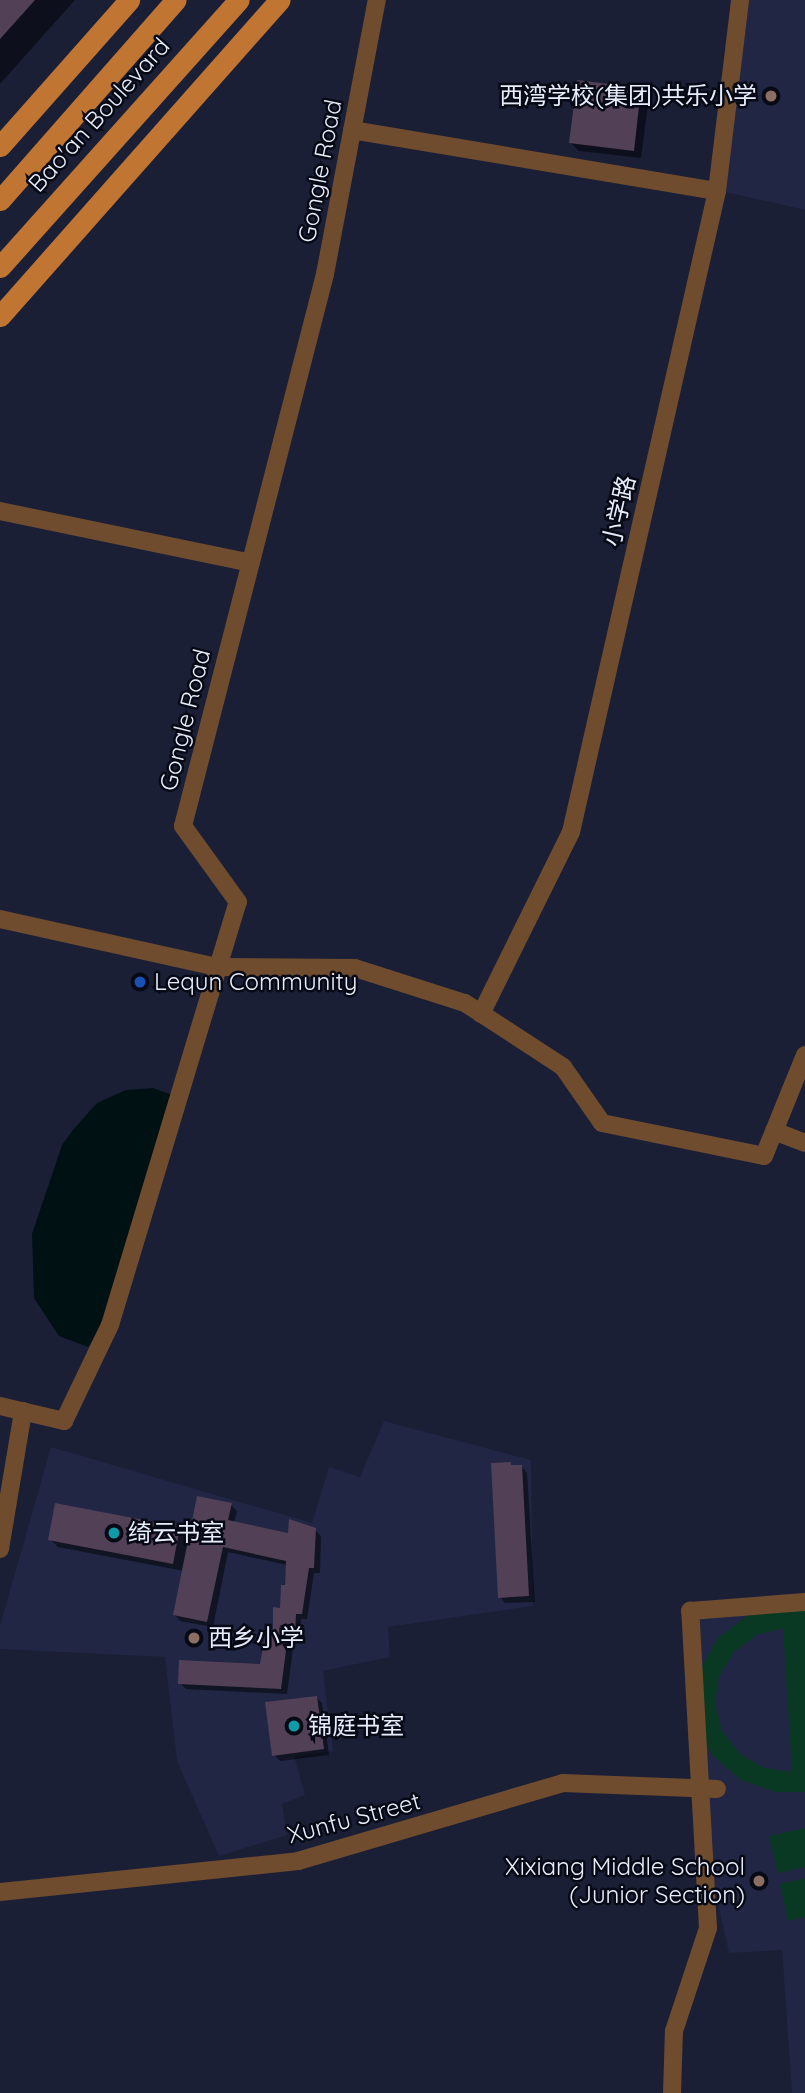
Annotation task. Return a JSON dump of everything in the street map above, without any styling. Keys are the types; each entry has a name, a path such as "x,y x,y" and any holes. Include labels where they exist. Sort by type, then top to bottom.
{"main road":[{"path":"0,146 129,0"},
{"name":"Bao'an Boulevard","path":"0,200 176,0"},
{"name":"Bao'an Boulevard","path":"0,267 239,0"},
{"path":"0,316 281,0"}],"street":[{"name":"Gongle Road","path":"23,1411 64,1421 110,1325 238,902 183,826 325,274 377,0"},
{"name":"小学路","path":"481,1014 571,832 717,191 740,0"},
{"path":"352,130 717,191"},
{"path":"0,511 251,563"},
{"path":"0,919 217,967 355,968 465,1003 563,1067 602,1123 764,1156 805,1055"},
{"path":"774,1131 805,1143"},
{"path":"0,1406 23,1411 0,1549"},
{"path":"671,2093 674,2031 708,1928 697,1789 690,1611 805,1602"},
{"name":"Xunfu Street","path":"0,1892 298,1861 564,1783 717,1789"}],"shaded area":[{"name":"西湾学校(集团)共乐小学","path":"749,0 805,0 805,210 725,192"},
{"path":"153,1088 172,1095 101,1325 88,1347 59,1336 34,1298 32,1234 62,1145 73,1130 97,1103 126,1090"},
{"name":"西乡小学","path":"384,1421 531,1460 533,1606 388,1627 390,1657 323,1671 333,1751 294,1756 305,1795 282,1804 287,1835 219,1856 177,1761 165,1657 0,1649 0,1626 51,1447 312,1523 329,1467 360,1477"},
{"name":"Xixiang Middle School (Junior Section)","path":"805,1602 805,2093 792,2093 782,1950 729,1953 698,1811 690,1611"}],"green space":[{"path":"805,1605 805,1792 775,1792 741,1780 713,1756 704,1741 700,1669 718,1638 747,1616","holes":["783,1628 792,1772 764,1768 740,1754 722,1731 715,1704 719,1676 734,1652 756,1635"]},
{"path":"805,1828 805,1867 778,1873 769,1836"},
{"path":"805,1878 805,1917 788,1921 780,1884"}],"building":[{"path":"0,0 35,0 0,39"},
{"path":"577,80 641,88 634,151 569,143"},
{"path":"511,1462 511,1465 522,1465 529,1596 498,1598 491,1463"},
{"path":"197,1496 232,1503 228,1520 288,1533 289,1519 316,1528 314,1568 309,1568 302,1614 296,1614 295,1635 288,1635 281,1689 178,1684 179,1660 260,1664 266,1630 273,1630 273,1607 280,1608 281,1585 285,1585 286,1561 223,1547 207,1622 173,1615"},
{"name":"绮云书室","path":"55,1503 180,1527 173,1564 48,1540"},
{"name":"锦庭书室","path":"317,1696 324,1749 272,1756 265,1702"}],"place":[{"name":"西湾学校(集团)共乐小学","path":"771,96"},
{"name":"Lequn Community","path":"140,982"},
{"name":"绮云书室","path":"114,1533"},
{"name":"西乡小学","path":"194,1638"},
{"name":"锦庭书室","path":"294,1726"},
{"name":"Xixiang Middle School (Junior Section)","path":"759,1881"}]}
